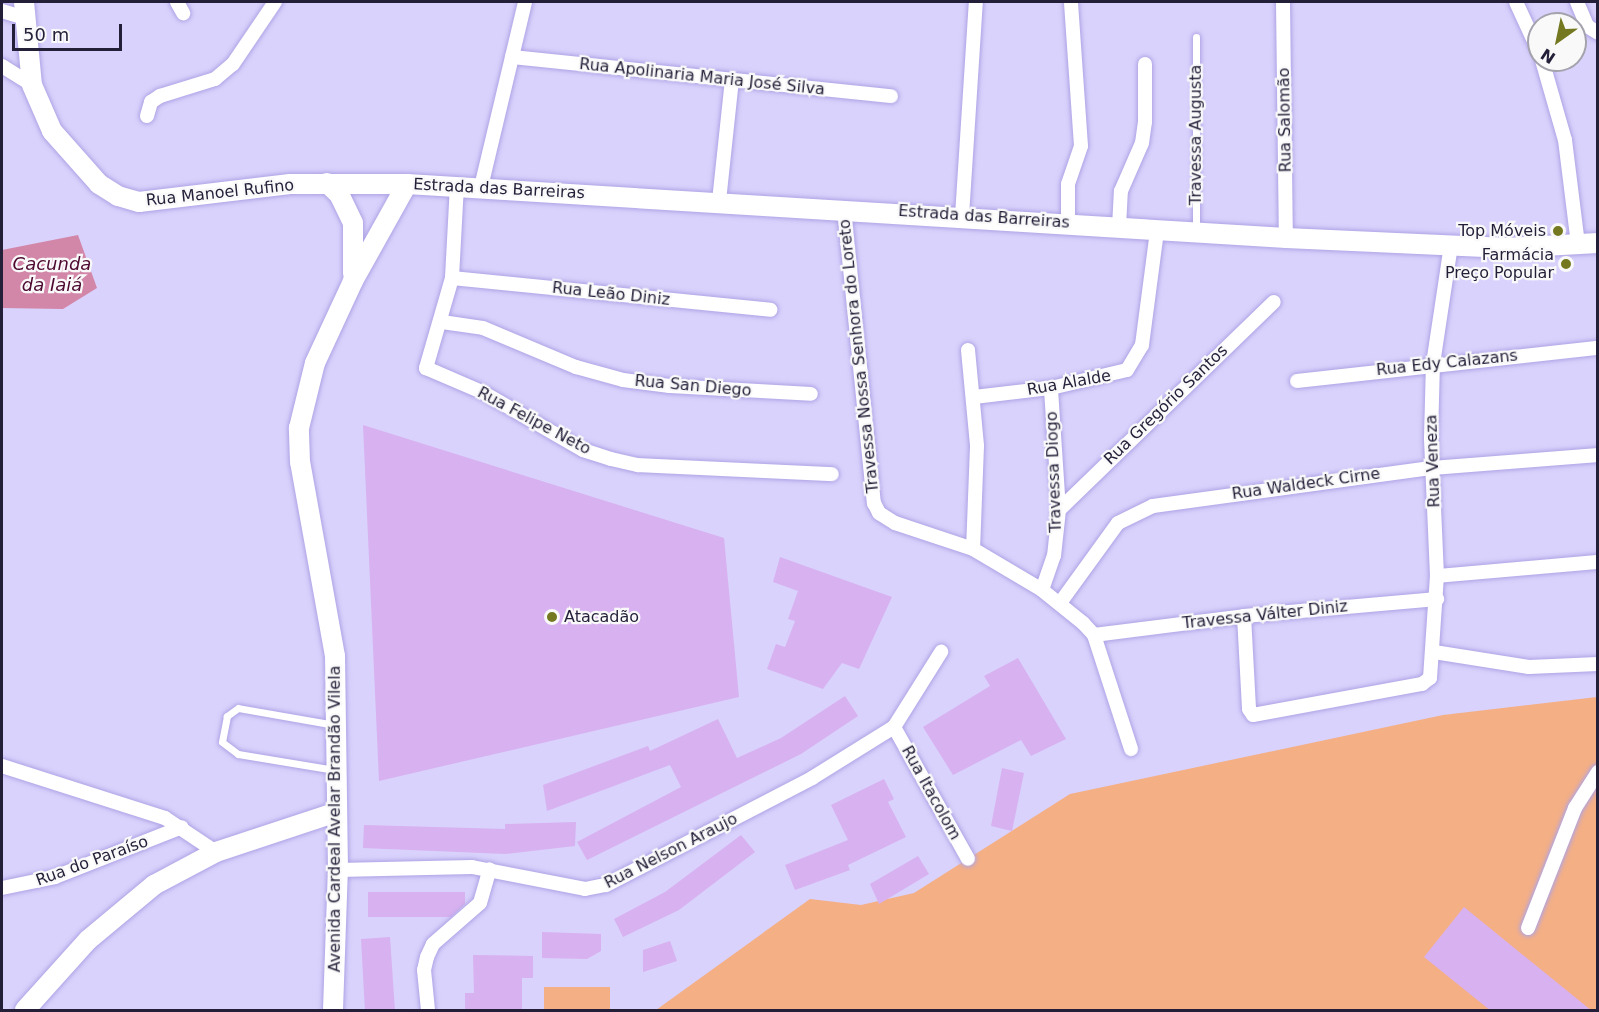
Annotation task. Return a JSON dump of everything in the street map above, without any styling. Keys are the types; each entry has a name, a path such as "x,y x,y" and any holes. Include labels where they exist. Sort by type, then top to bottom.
{"main road":[{"name":"Rua Manoel Rufino","path":"24,10 32,85 41,112 66,150 99,184 118,196 157,203 258,187 370,183"},
{"name":"Avenida Cardeal Avelar Brandão Vilela","path":"327,183 339,194 352,223 353,281"},
{"name":"Estrada das Barreiras","path":"370,183 457,185 1068,222 1196,234 1451,245 1598,243"},
{"name":"Avenida Cardeal Avelar Brandão Vilela","path":"333,1011 338,870 338,725 330,621 298,446 308,385 353,281 407,184"},
{"path":"25,1011 88,940 132,902 178,871 216,852 337,812"}],"street":[{"path":"147,116 151,102 160,96 215,80 233,64 275,2"},
{"path":"481,187 525,2"},
{"path":"962,216 976,2"},
{"path":"1068,222 1068,184 1081,146 1071,2"},
{"name":"Rua Salomão","path":"1283,2 1286,238"},
{"path":"1516,2 1527,26"},
{"path":"1577,2 1587,26 1598,33"},
{"path":"2,11 24,10"},
{"name":"Rua Apolinaria Maria José Silva","path":"512,57 891,96"},
{"path":"1119,227 1121,192 1142,143 1145,122 1145,64"},
{"path":"2,66 32,85"},
{"path":"1545,72 1565,140 1578,245"},
{"path":"719,201 732,80"},
{"name":"Rua Felipe Neto","path":"457,185 452,278 442,322 426,368 484,393 583,450 639,465 832,474"},
{"name":"Travessa Nossa Senhora do Loreto","path":"844,209 874,503 879,513 895,523 973,549"},
{"name":"Rua Alalde","path":"974,397 1051,388 1119,374 1139,356 1157,231"},
{"name":"Rua Veneza","path":"1244,616 1249,709 1261,716 1422,684 1430,678 1437,599 1432,468 1433,364 1451,245"},
{"name":"Rua Leão Diniz","path":"452,278 770,310"},
{"name":"Rua Gregório Santos","path":"1059,510 1274,302"},
{"name":"Rua San Diego","path":"442,322 483,328 576,367 623,380 669,387 811,394"},
{"name":"Rua Edy Calazans","path":"1297,381 1433,364 1598,348"},
{"path":"968,350 974,397 977,491 973,549 1042,590 1060,603 1094,635 1131,749"},
{"name":"Travessa Diogo","path":"1042,590 1054,556 1059,510 1051,388"},
{"name":"Rua Waldeck Cirne","path":"1060,603 1102,542 1118,523 1136,511 1179,501 1432,468 1598,455"},
{"path":"1437,576 1598,562"},
{"name":"Travessa Válter Diniz","path":"1094,635 1244,616 1437,599"},
{"name":"Rua Nelson Araujo","path":"338,870 490,869 574,888 606,885 812,778 894,727 941,651"},
{"path":"1434,652 1529,667 1598,664"},
{"name":"Rua Itacolom","path":"894,727 968,859"},
{"path":"2,766 149,812 182,827 216,852"},
{"path":"1528,928 1575,808 1598,772"},
{"name":"Rua do Paraíso","path":"2,888 55,877 182,827"},
{"path":"428,1011 424,970 427,957 433,944 480,903 490,869"}],"lane":[{"name":"Travessa Augusta","path":"1196,37 1196,234"},
{"path":"337,771 238,754 222,742 227,716 238,708 338,725"}],"shaded area":[{"path":"1597,697 1597,1010 656,1010 810,899 861,905 914,893 1070,794 1443,715"},
{"path":"544,987 610,987 610,1010 544,1010"}],"water":[{"name":"Cacunda da Iaiá","path":"78,235 97,288 63,309 2,308 2,250"}],"building":[{"name":"Atacadão","path":"363,425 724,538 739,697 379,781"},
{"path":"780,557 892,597 859,669 842,663 823,689 767,669 776,644 785,647 795,621 788,619 798,591 773,582"},
{"path":"1018,658 1066,739 1031,756 1021,740 953,775 923,727 990,686 984,676"},
{"path":"845,696 858,716 801,754 587,860 577,842 681,787 670,765 547,811 543,785 648,746 650,751 718,719 737,758 781,738"},
{"path":"1002,768 1024,773 1012,831 991,826"},
{"path":"884,779 894,799 888,802 906,837 848,865 850,870 795,890 785,865 848,840 831,805"},
{"path":"576,822 575,846 505,854 363,848 364,825 505,829 505,824"},
{"path":"741,835 755,852 679,910 623,937 614,919 665,892"},
{"path":"918,856 929,874 879,904 870,884"},
{"path":"368,892 465,892 465,904 451,917 368,917"},
{"path":"1464,907 1592,1011 1491,1011 1424,957"},
{"path":"542,932 601,934 601,951 587,959 542,958"},
{"path":"390,937 395,1011 365,1011 361,939"},
{"path":"670,941 677,961 643,972 643,950"},
{"path":"473,955 533,956 533,978 522,978 522,1011 465,1011 465,993 474,993"}],"place":[{"name":"Top Móveis","path":"1558,231"},
{"name":"Farmácia Preço Popular","path":"1566,264"},
{"name":"Atacadão","path":"552,617"}]}
